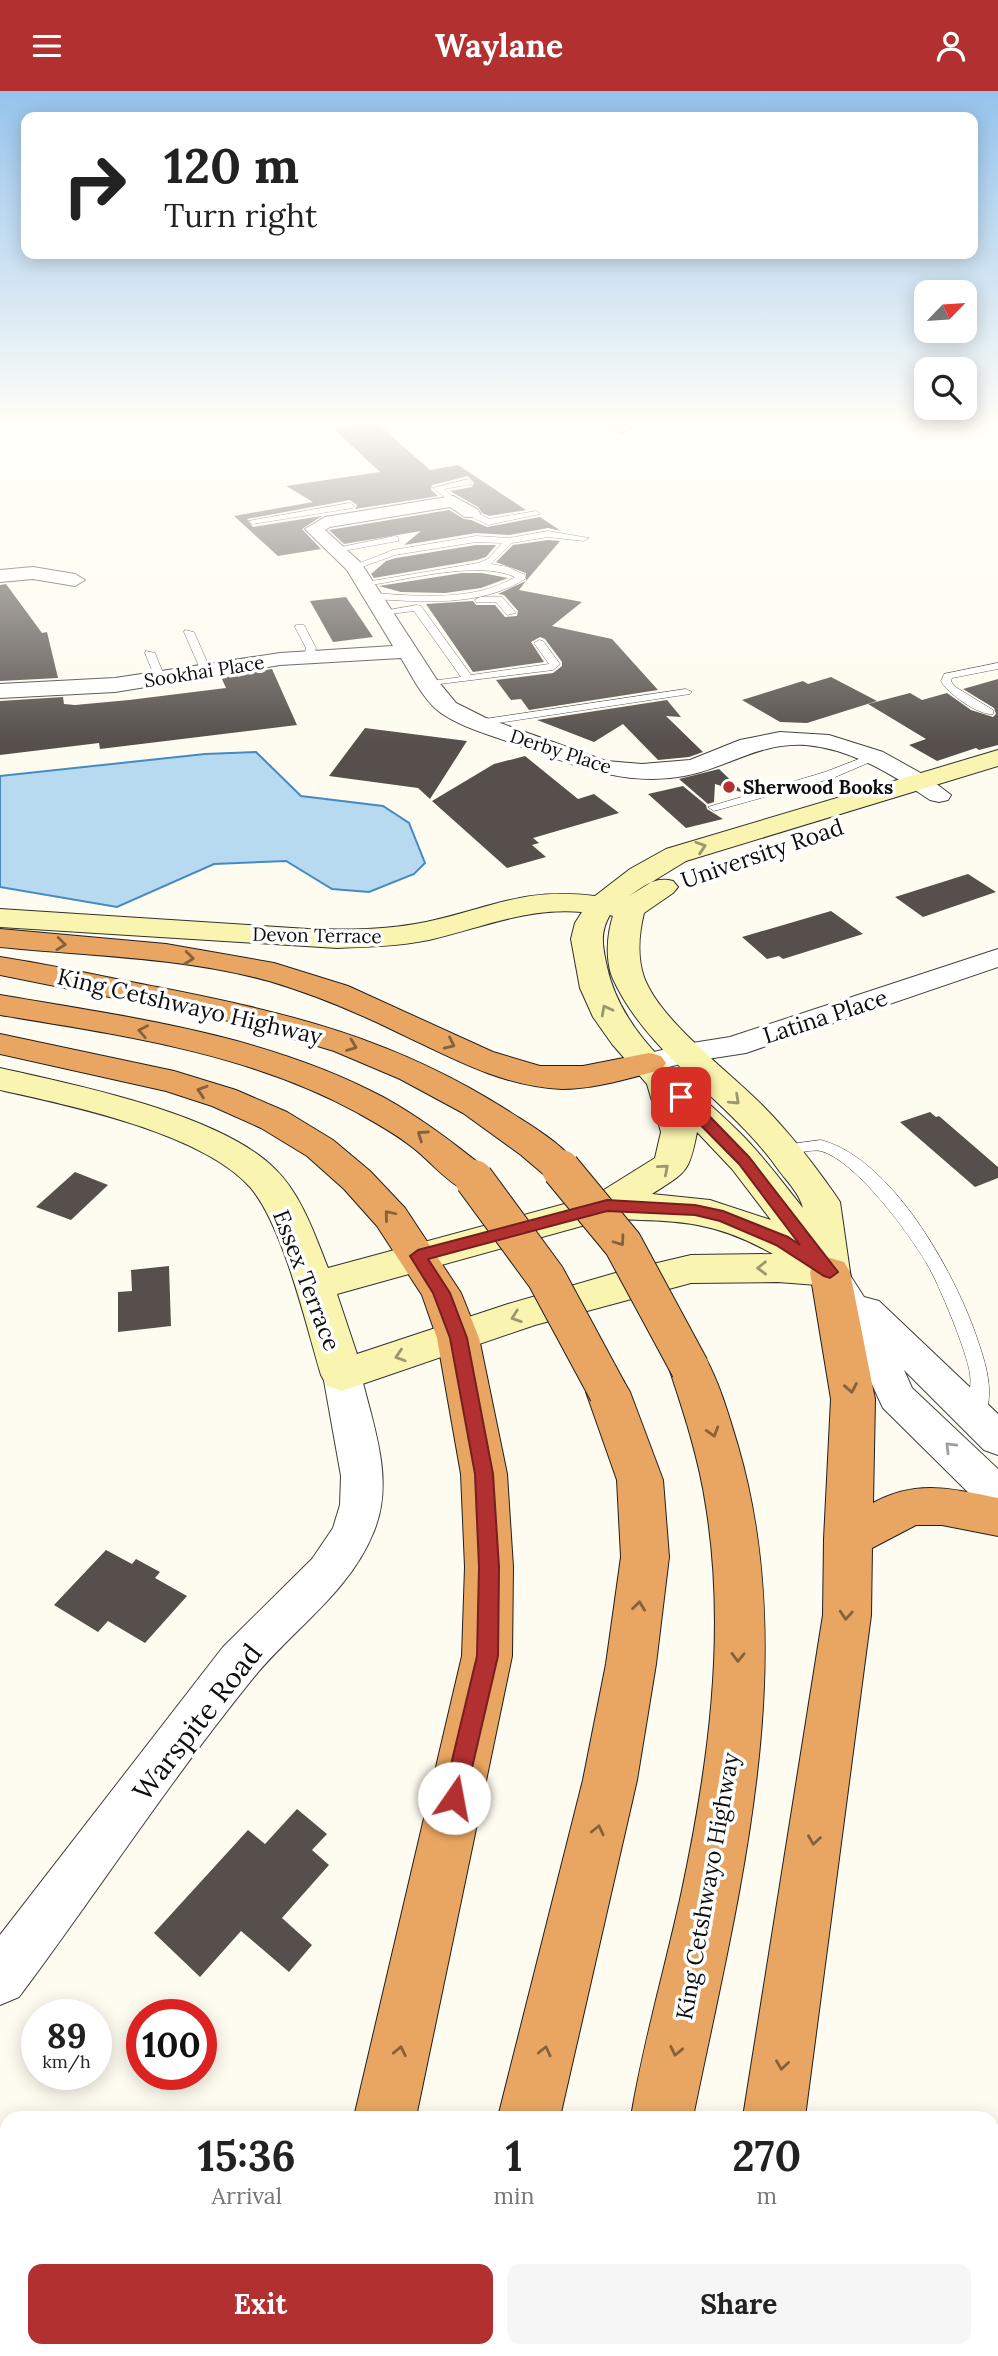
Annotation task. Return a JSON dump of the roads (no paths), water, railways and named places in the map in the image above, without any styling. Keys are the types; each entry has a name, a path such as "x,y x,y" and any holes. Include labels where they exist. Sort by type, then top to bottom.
{"highway":[{"path":"0,938 225,962 262,970 317,985 473,1055 532,1075 560,1078 594,1076 666,1065"},
{"name":"King Cetshwayo Highway","path":"0,966 82,979 230,1010 310,1031 357,1048 456,1094 526,1140 561,1170 623,1244 691,1368 715,1438 730,1511 738,1594 737,1708 725,1814 663,2111"},
{"name":"King Cetshwayo Highway","path":"0,1005 225,1048 282,1066 339,1089 397,1118 447,1153 474,1179 546,1277 608,1392 640,1480 645,1557 631,1664 610,1780 530,2111"},
{"path":"0,1044 174,1082 224,1098 274,1120 320,1148 357,1180 391,1217 441,1293 458,1338 484,1474 489,1567 487,1656 386,2111"},
{"path":"775,2111 847,1615 847,1539 853,1399 830,1272"},
{"path":"847,1539 897,1512 916,1506 942,1506 998,1517"}],"street":[{"path":"325,530 326,538 374,530"},
{"name":"Derby Place","path":"326,538 369,590 428,684 447,708 478,723 603,767 627,771 673,770 707,762 753,743 798,739 842,744 876,757 929,789"},
{"path":"0,576 33,573 75,580"},
{"name":"Sookhai Place","path":"0,691 115,685 309,656 409,652"},
{"name":"University Road","path":"617,907 705,869 929,789 998,758"},
{"name":"University Road","path":"929,789 998,777"},
{"name":"Devon Terrace","path":"0,918 357,939 428,931 541,902 617,907"},
{"path":"607,1206 672,1164 678,1132 666,1065 651,1013 628,977 624,930 617,907"},
{"name":"Latina Place","path":"666,1065 735,1046 998,958"},
{"path":"666,1065 749,1112 784,1150 821,1202 830,1272 870,1339 897,1397 998,1495"},
{"path":"666,1065 744,1160 830,1272 914,1360 986,1428"},
{"name":"Essex Terrace","path":"0,1079 133,1113 221,1148 243,1161 264,1180 283,1209 314,1286 342,1375"},
{"path":"314,1286 607,1206 695,1210 723,1216 782,1241 830,1272"},
{"path":"342,1375 458,1338 522,1314 691,1269 778,1268 830,1272"},
{"name":"Warspite Road","path":"0,1978 241,1659 323,1580 348,1542 362,1505 361,1479 342,1375"}],"lane":[{"path":"315,530 326,538 396,539"},
{"path":"369,590 393,553 476,539 509,541 548,534 584,538"},
{"path":"369,590 480,566 491,561 509,541"},
{"path":"369,590 437,599 507,587 522,577 505,569 480,566"},
{"path":"369,590 418,608 497,599 511,613"},
{"path":"418,608 468,678"},
{"path":"300,627 311,648 309,656"},
{"path":"190,632 206,671"},
{"path":"428,684 553,667 555,664 539,643"},
{"path":"150,653 160,678"},
{"path":"989,712 950,688 946,681 948,676 956,673 998,666"},
{"path":"478,723 686,692"},
{"path":"714,807 829,775 876,757"},
{"path":"784,1150 821,1146 837,1152 868,1175 909,1223 937,1263 976,1364 980,1375 986,1428"}],"water":[{"path":"256,752 301,796 383,806 409,823 425,863 414,874 369,892 332,889 286,861 214,864 117,907 0,887 0,776 205,754"}],"place":[{"name":"Sherwood Books","path":"729,787"}]}
